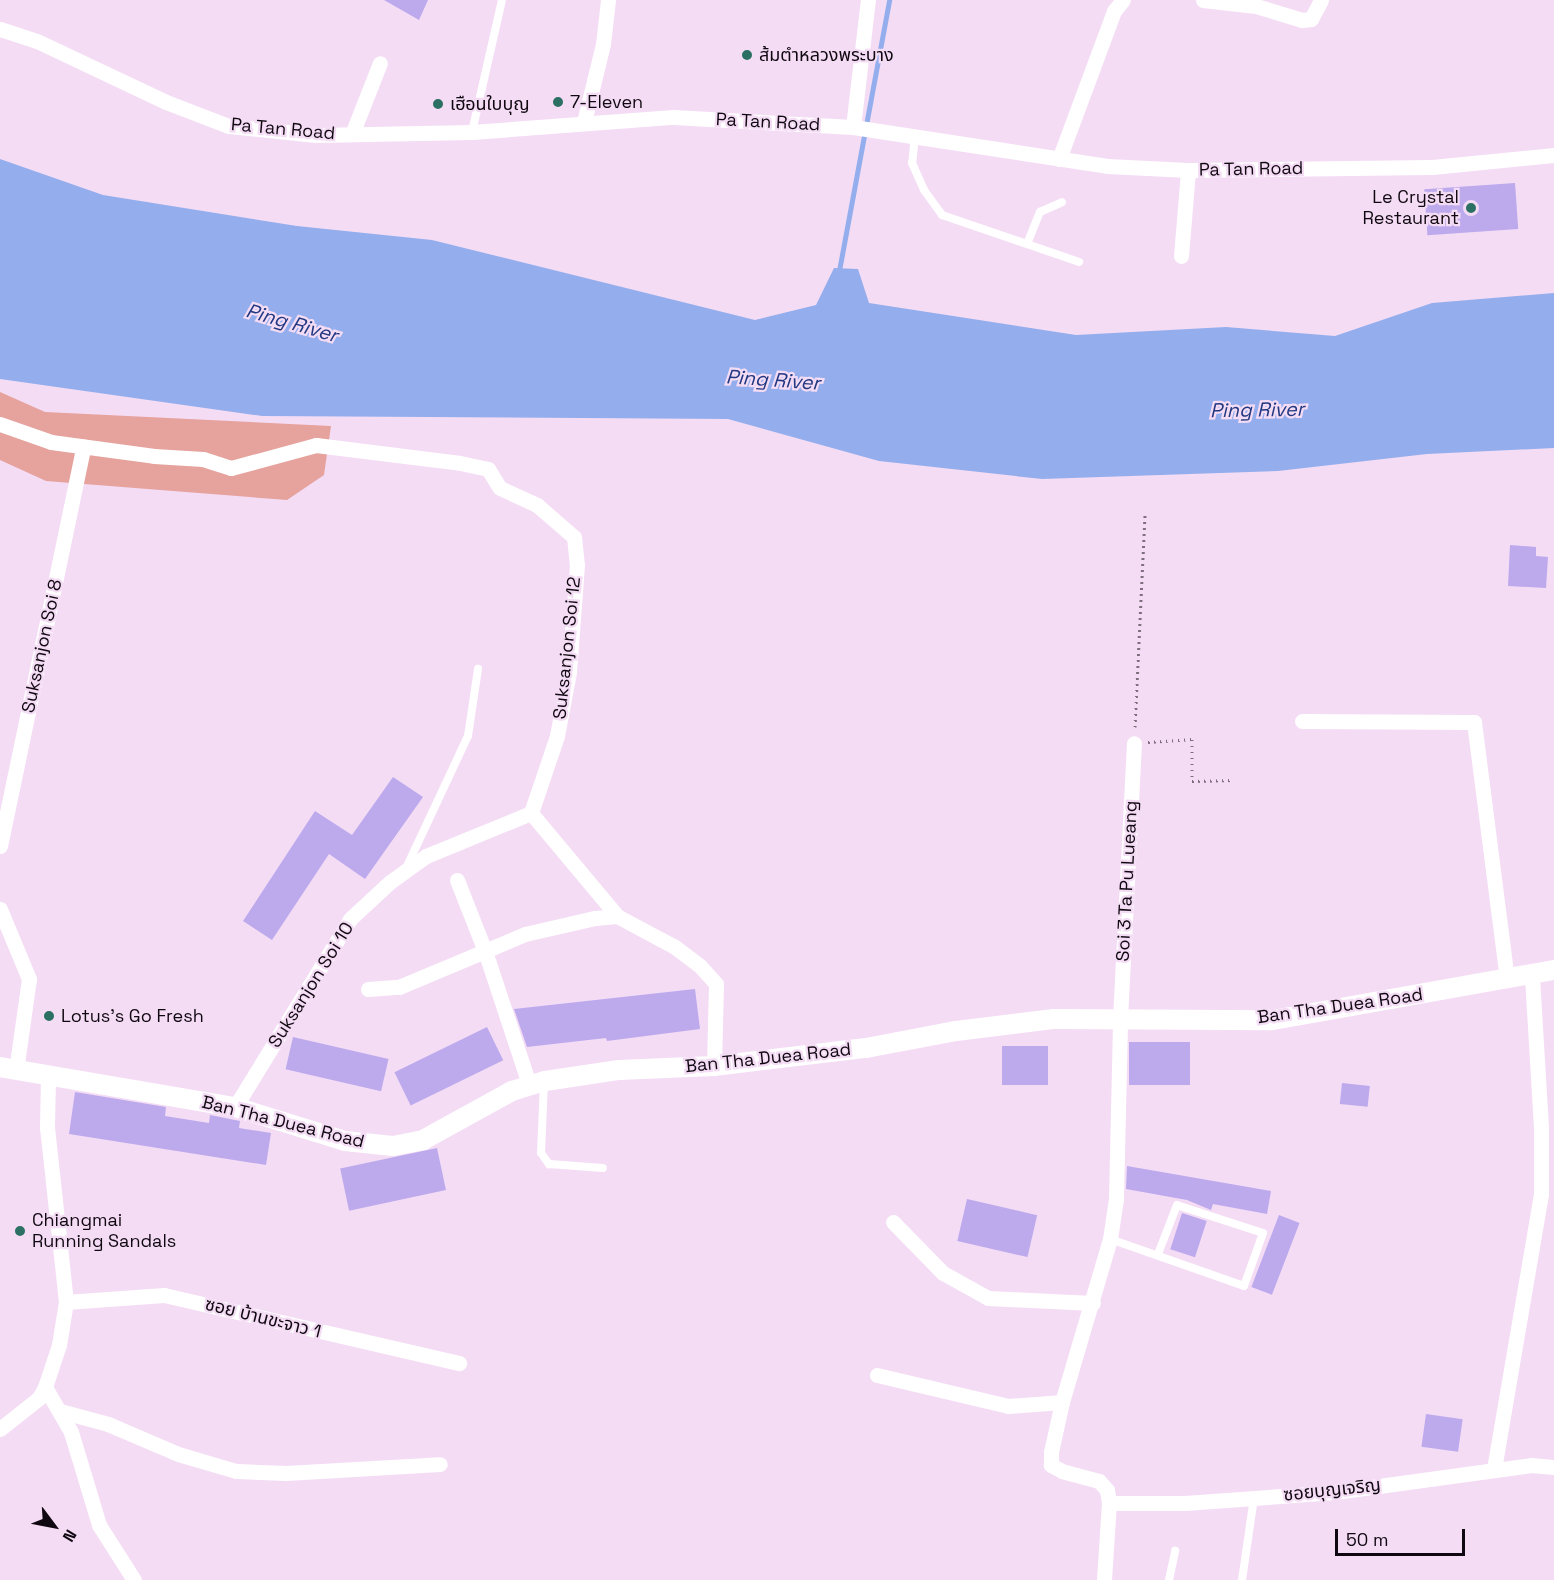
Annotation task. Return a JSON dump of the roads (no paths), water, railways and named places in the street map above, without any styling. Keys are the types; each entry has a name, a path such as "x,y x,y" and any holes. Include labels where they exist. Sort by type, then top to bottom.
{"street":[{"path":"585,122 603,44 608,0"},
{"path":"853,128 868,0"},
{"path":"1059,159 1114,10 1123,0"},
{"path":"1203,0 1256,6 1302,20 1311,19 1321,0"},
{"name":"Pa Tan Road","path":"0,29 37,41 165,102 229,126 316,135 472,132 673,117 853,128 1107,166 1188,170 1432,167 1554,155"},
{"path":"352,134 380,63"},
{"path":"1181,256 1188,170"},
{"path":"0,424 51,442 83,447"},
{"name":"Suksanjon Soi 12","path":"83,447 154,456 203,459 231,468 316,445 460,463 488,469 500,488 537,505 574,537 577,565 568,672 557,736 531,813"},
{"name":"Suksanjon Soi 8","path":"0,846 83,447"},
{"path":"1302,721 1474,722 1507,980"},
{"name":"Soi 3 Ta Pu Lueang","path":"1109,1503 1107,1490 1099,1481 1062,1471 1051,1465 1051,1452 1062,1402 1110,1239 1116,1199 1120,1019 1134,743"},
{"path":"531,813 617,916 675,947 700,966 716,984 714,1066"},
{"name":"Suksanjon Soi 10","path":"235,1107 350,919 405,871 426,856 531,813"},
{"path":"458,880 537,1083"},
{"path":"0,909 29,980 8,1068"},
{"path":"368,989 399,987 525,934 595,918 617,916"},
{"name":"Ban Tha Duea Road","path":"8,1068 235,1107 345,1141 393,1146 423,1140 537,1083 619,1070 714,1066 866,1048 956,1030 1054,1019 1273,1020 1554,970"},
{"path":"1494,1469 1541,1194 1541,1128 1532,975"},
{"path":"0,1429 39,1398 59,1345 66,1302 47,1128 48,1075"},
{"path":"893,1222 943,1273 988,1298 1093,1303"},
{"name":"ซอย บ้านขะจาว 1","path":"66,1302 164,1295 459,1363"},
{"path":"878,1375 1008,1406 1062,1402"},
{"path":"45,1386 71,1432 99,1526 134,1580"},
{"path":"0,1417 34,1389 45,1386"},
{"path":"60,1411 108,1424 178,1454 236,1471 286,1473 441,1464"},
{"name":"ซอยบุญเจริญ","path":"1109,1503 1185,1503 1335,1492 1531,1464 1554,1467"},
{"path":"1104,1580 1109,1503"}],"lane":[{"path":"472,132 502,0"},
{"path":"915,136 912,163 924,190 942,215 1079,262"},
{"path":"1027,244 1040,212 1062,202"},
{"path":"405,871 468,736 478,669"},
{"path":"537,1083 541,1153 549,1164 603,1168"},
{"path":"1110,1239 1244,1286 1263,1233 1177,1205 1158,1254"},
{"path":"1242,1580 1254,1498"},
{"path":"1169,1580 1175,1551"}],"water":[{"name":"Ping River","path":"0,159 103,195 297,226 432,240 755,320 816,305 834,268 858,269 869,303 1076,335 1226,327 1335,336 1432,303 1554,293 1554,448 1427,454 1278,471 1042,479 879,461 728,419 262,416 0,379"}],"waterway":[{"path":"838,276 889,0"}],"place":[{"name":"ส้มตำหลวงพระบาง","path":"747,55"},
{"name":"7-Eleven","path":"558,102"},
{"name":"เฮือนใบบุญ","path":"438,104"},
{"name":"Le Crystal Restaurant","path":"1471,208"},
{"name":"Lotus's Go Fresh","path":"49,1016"},
{"name":"Chiangmai Running Sandals","path":"20,1231"}]}
